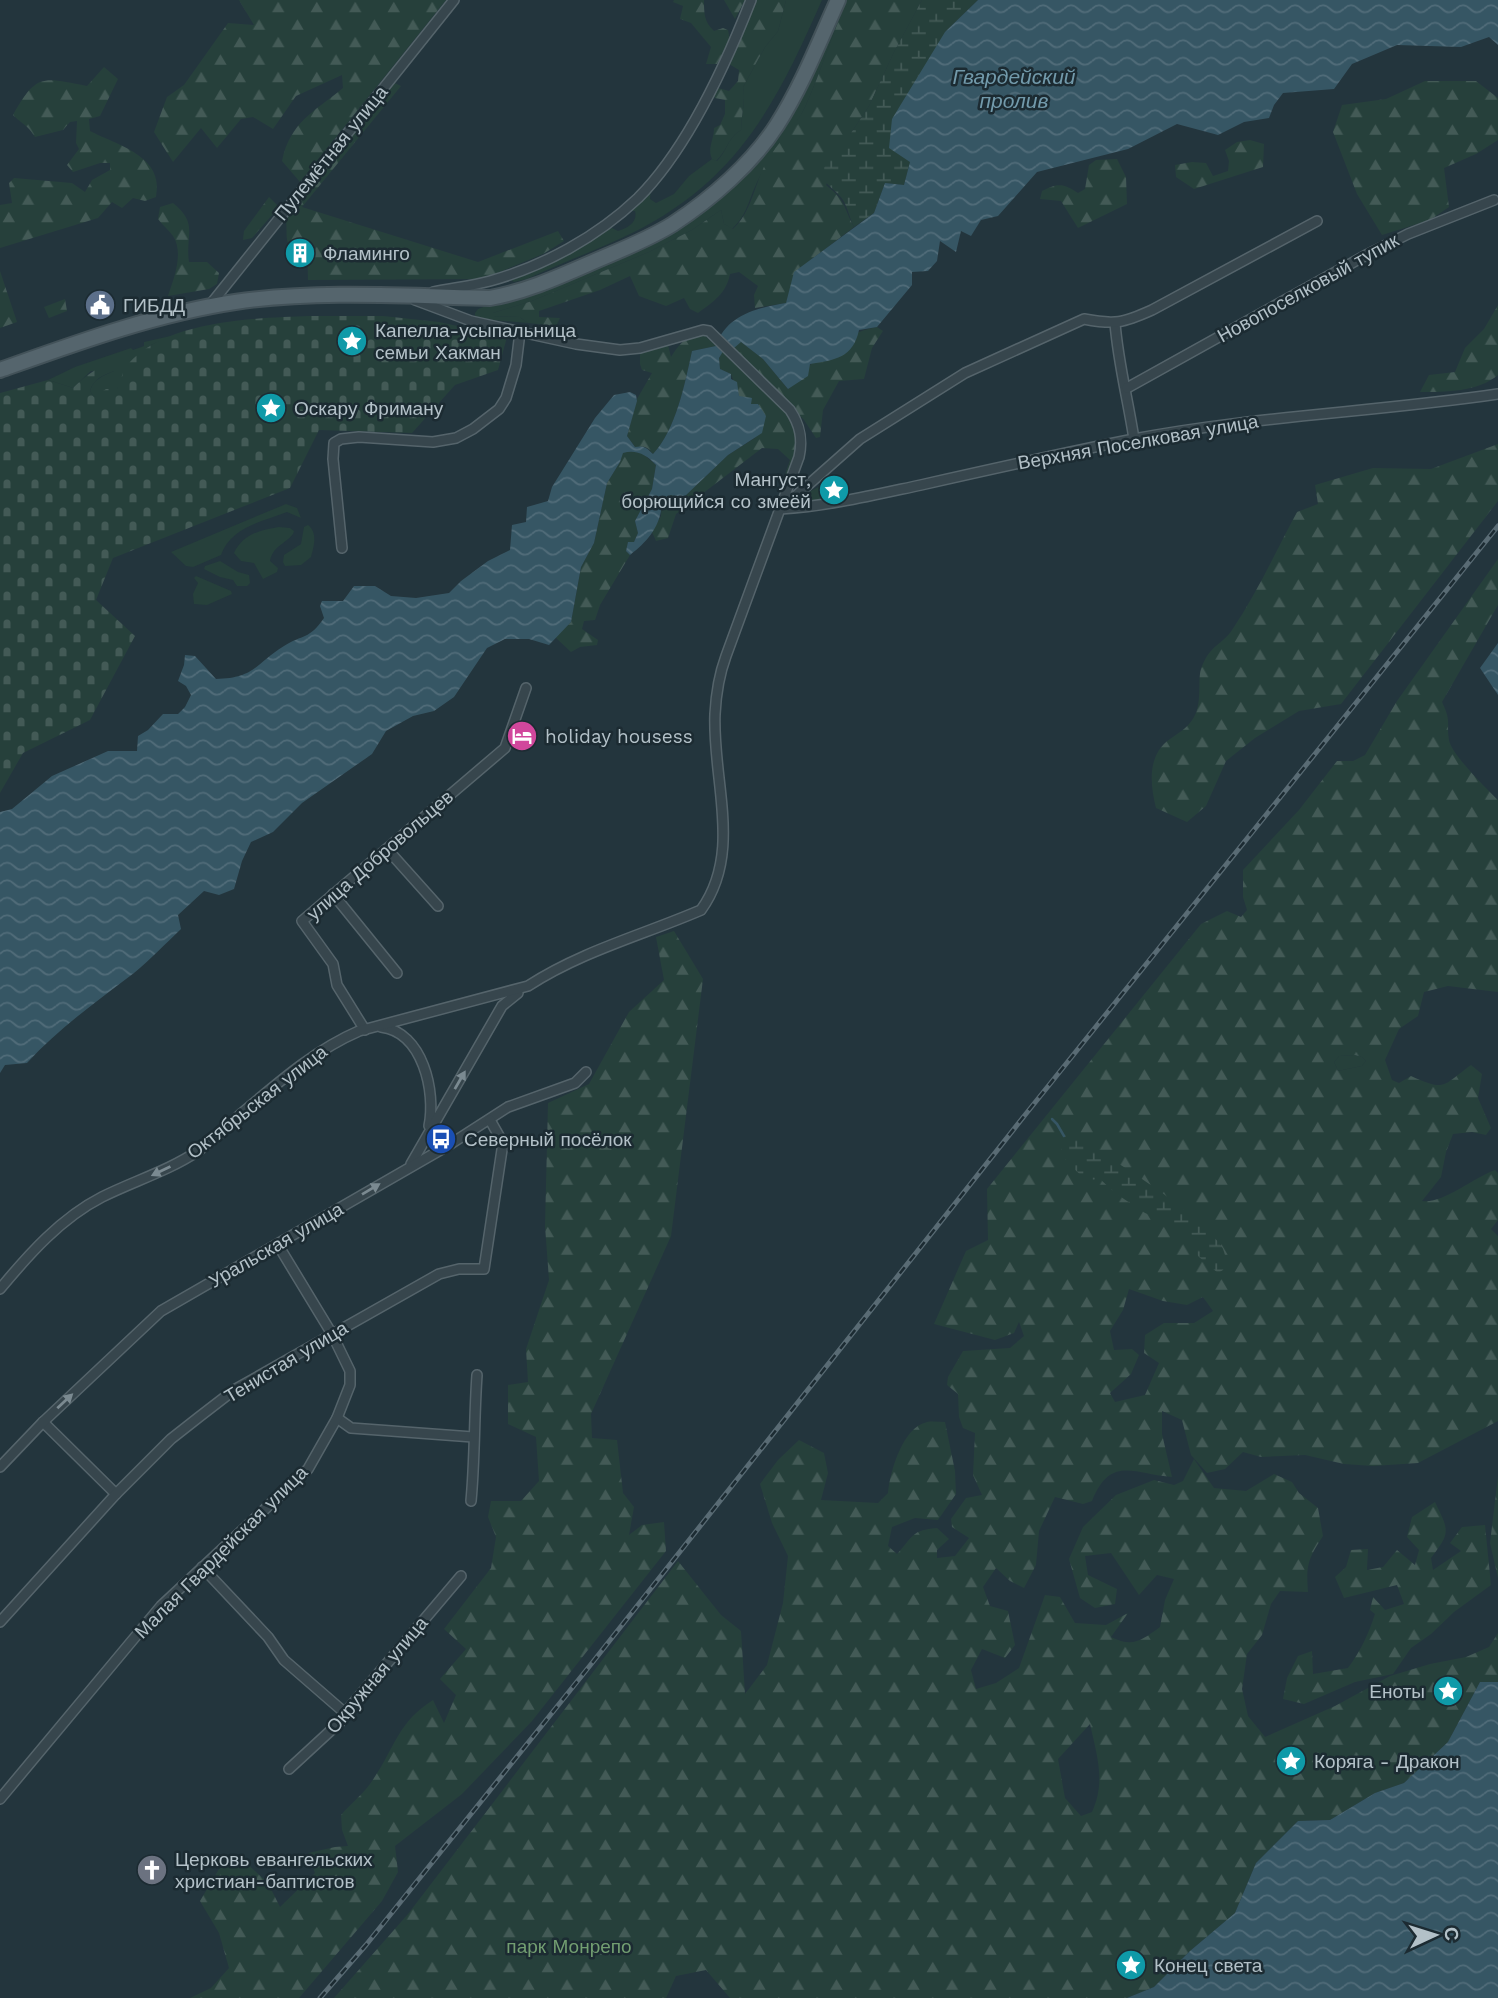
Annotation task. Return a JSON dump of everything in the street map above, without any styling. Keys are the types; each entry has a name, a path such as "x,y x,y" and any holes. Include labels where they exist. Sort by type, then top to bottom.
{"main road":[{"path":"0,370 99,337 209,307 274,298 490,298 531,289 580,268 672,224 742,168 776,126 801,80 838,0"}],"street":[{"name":"Пулемётная улица","path":"209,307 454,0"},
{"path":"407,296 489,281 533,266 577,243 616,216 639,196 683,140 725,61 751,0"},
{"name":"Новопоселковый тупик","path":"1126,388 1368,254 1408,234 1494,200"},
{"path":"780,509 860,439 965,373 1084,319 1100,324 1133,319 1317,221"},
{"path":"407,296 471,321 620,350 640,348 703,330 714,334 790,410 800,428 800,450 780,509"},
{"path":"1115,323 1117,350 1134,439"},
{"path":"342,548 333,459 334,443 341,439 359,438 433,442 456,438 473,429 499,409 506,398 516,365 520,332"},
{"name":"Верхняя Поселковая улица","path":"780,509 838,503 1134,439 1274,418 1396,408 1498,394"},
{"name":"Октябрьская улица","path":"0,1289 68,1219 101,1198 154,1175 198,1151 291,1072 340,1040 365,1030 528,986 577,959 701,910 712,895 723,845 715,716 717,688 726,656 780,509"},
{"name":"улица Добровольцев","path":"365,1030 337,985 333,964 302,920 505,748 526,688"},
{"path":"387,849 438,906"},
{"path":"333,894 397,973"},
{"path":"407,1168 416,1157 502,1006 528,986"},
{"path":"379,1027 390,1029 403,1037 425,1070 431,1088 432,1107 426,1139"},
{"name":"Уральская улица","path":"0,1467 43,1422 160,1311 449,1145 508,1107 575,1083 586,1072"},
{"name":"Тенистая улица","path":"0,1622 116,1494 171,1439 234,1390 439,1274 459,1269 484,1269 503,1143 490,1120"},
{"name":"Малая Гвардейская улица","path":"0,1799 161,1606 308,1469 337,1418 351,1385 350,1371 332,1334 278,1245"},
{"path":"471,1501 477,1375"},
{"path":"337,1418 351,1427 474,1437"},
{"path":"43,1422 116,1494"},
{"path":"202,1567 268,1637 284,1660 345,1713"},
{"name":"Окружная улица","path":"289,1769 340,1722 461,1576"}],"green space":[{"path":"239,0 446,0 300,182 282,161 286,148 291,136 305,118 343,88 342,75 296,96 273,129 253,117 241,119 217,148 201,128 173,162 154,132 167,97 184,85 228,23 254,25"},
{"path":"704,0 705,17 711,28 714,31 723,28 728,30 728,44 717,64 706,64 711,47 691,23 680,19 683,6 673,2"},
{"path":"724,0 745,0 735,19"},
{"path":"754,0 786,0 778,31 765,47 743,87 741,130 733,136 716,161 712,159 710,148 714,128 720,125 725,114 725,100 713,95 718,88 729,91 738,81 739,70 729,64"},
{"path":"786,0 822,0 770,106 726,164 699,190 667,213 630,234 527,279 514,282 511,280 510,278 611,225 610,227 618,231 625,228 636,215 635,211 630,211 651,186 650,199 656,203 674,194 689,176 712,159 717,161 733,136 741,130 743,87 765,47 778,31"},
{"path":"840,0 847,0 806,105 766,166 744,214 732,229 724,224 721,210 692,230 649,252 532,301 493,313 493,316 520,317 528,323 480,319 475,316 478,309 635,248 744,171"},
{"path":"847,0 922,0 826,185 841,200 854,227 795,272 786,303 755,308 754,295 758,286 739,272 730,274 722,292 698,313 690,309 684,298 666,306 639,296 630,276 600,290 539,311 539,317 560,318 556,326 528,323 520,317 493,316 493,313 532,301 649,252 692,230 721,210 724,224 733,229 744,214 771,155 806,105"},
{"path":"922,0 978,0 945,32 904,185 885,183 874,213 854,227 843,200 819,174 869,106"},
{"path":"104,67 118,79 100,116 89,119 90,131 125,147 146,162 157,183 156,197 145,201 133,198 122,208 112,202 98,218 0,248 0,205 12,203 9,183 14,178 72,183 85,192 92,180 110,170 110,163 100,163 73,172 67,165 79,149 76,143 77,121 70,122 63,130 35,137 13,115 35,85 51,80 87,86"},
{"path":"1425,81 1476,81 1498,98 1498,140 1476,154 1444,168 1449,207 1430,220 1382,235 1357,194 1333,132 1342,105 1386,99"},
{"path":"395,83 401,86 302,207 478,262 558,231 564,241 543,254 483,279 308,280 307,239 288,243 285,215"},
{"path":"1250,140 1264,144 1263,167 1194,189 1176,177 1175,165 1192,162 1206,163 1213,176 1228,171 1229,161 1225,150 1237,142"},
{"path":"1117,159 1126,177 1127,204 1078,228 1061,201 1040,199 1042,191 1056,185 1068,187 1078,193 1085,189 1089,165 1096,160"},
{"path":"269,197 279,207 252,238 243,240 244,231"},
{"path":"173,203 186,217 188,224 189,262 207,262 219,273 217,284 209,289 168,296 177,266 178,250 173,236 158,219 160,207"},
{"path":"0,271 17,322 0,328"},
{"path":"65,299 67,311 49,318 44,307"},
{"path":"1498,305 1498,375 1471,388 1420,392 1429,375 1455,372 1465,348 1484,329"},
{"path":"383,316 439,322 507,337 498,370 455,385 412,433 319,430 290,488 113,558 96,600 135,636 90,720 23,753 0,793 0,393 48,380 73,388 97,369 116,365 114,371 93,383 90,391 94,397 106,389 117,389 128,364 145,349 165,338 188,330 239,320"},
{"path":"877,327 883,331 872,348 864,379 839,381 823,410 820,437 816,438 804,420 734,348 740,341 763,359 788,389 817,359 839,342 851,335"},
{"path":"175,335 151,345 117,389 94,397 90,391 102,376 114,371 91,371 73,388 48,380 75,367 144,346 144,342"},
{"path":"704,335 716,346 692,351 674,419 661,444 653,454 646,447 636,448 627,436 637,399 652,373 642,370 640,353 668,345 671,357 684,341 693,336"},
{"path":"722,351 729,359 733,356 780,403 795,423 798,446 794,462 783,490 780,489 790,460 778,449 762,448 676,514 668,538 656,541 652,532 661,516 662,503 671,495 683,498 728,455 755,438 751,405 739,396 731,374 720,369"},
{"path":"1498,444 1498,501 1341,704 1299,711 1255,738 1226,761 1206,806 1187,822 1156,808 1152,770 1157,753 1194,718 1205,659 1228,635 1241,616 1297,512 1318,504 1315,485 1373,468 1431,469"},
{"path":"622,453 642,453 656,465 652,489 635,521 638,533 634,542 628,542 626,551 630,555 600,605 595,620 584,621 582,629 598,640 597,645 580,647 571,652 555,637 571,622 581,567 594,543 607,483 620,462"},
{"path":"828,482 836,500 812,503 805,494"},
{"path":"286,504 297,508 301,518 287,512 248,527 232,538 221,555 193,567 186,566 171,552"},
{"path":"308,525 314,536 311,557 301,565 285,566 284,555 301,544 304,527"},
{"path":"279,527 294,531 271,556 270,561 278,568 277,572 263,579 254,563 241,561 234,553 247,537"},
{"name":"парк Монрепо","path":"1498,559 1498,605 1442,702 1448,718 1451,746 1498,800 1498,992 1448,986 1424,992 1418,1016 1399,1029 1385,1060 1392,1080 1399,1083 1411,1076 1431,1084 1443,1084 1471,1065 1482,1074 1478,1098 1491,1128 1486,1135 1472,1132 1453,1134 1441,1177 1422,1201 1439,1199 1495,1170 1498,1173 1498,1220 1491,1229 1498,1236 1498,1421 1418,1463 1373,1466 1344,1464 1305,1455 1261,1457 1243,1452 1225,1469 1207,1473 1191,1455 1182,1420 1162,1411 1162,1434 1172,1477 1135,1471 1116,1472 1099,1486 1092,1501 1083,1504 1055,1497 1039,1531 1036,1565 1024,1588 1010,1581 996,1568 983,1587 990,1606 1008,1611 1015,1645 1005,1658 982,1649 971,1670 976,1689 996,1683 1019,1668 1045,1595 1060,1597 1075,1623 1106,1625 1128,1613 1111,1637 1125,1642 1137,1641 1160,1627 1165,1600 1174,1579 1157,1575 1139,1595 1111,1553 1085,1556 1088,1575 1117,1589 1115,1604 1095,1608 1080,1598 1069,1559 1083,1527 1116,1495 1154,1480 1174,1485 1183,1481 1194,1459 1214,1488 1246,1491 1274,1474 1292,1482 1299,1493 1318,1508 1323,1536 1309,1562 1308,1592 1280,1591 1271,1604 1262,1635 1247,1654 1242,1689 1248,1716 1265,1737 1335,1706 1390,1676 1466,1657 1489,1647 1498,1633 1498,1682 1480,1682 1448,1742 1404,1783 1375,1793 1330,1820 1298,1821 1256,1863 1235,1913 1190,1951 1154,1987 1127,1998 730,1998 706,1970 676,1976 666,1998 334,1998 408,1914 678,1561 721,1615 741,1631 745,1694 767,1665 783,1603 788,1556 772,1523 760,1484 778,1460 799,1440 824,1453 828,1473 821,1500 878,1503 888,1493 899,1451 911,1432 927,1422 945,1422 955,1471 956,1494 938,1520 915,1518 892,1527 888,1546 897,1554 917,1533 937,1528 949,1539 937,1550 937,1558 955,1556 969,1538 952,1527 951,1519 966,1498 982,1495 973,1475 975,1433 963,1428 959,1417 958,1394 947,1385 948,1377 963,1351 1010,1348 1024,1336 1019,1322 1014,1333 995,1340 934,1324 966,1251 988,1240 987,1189 1201,924 1227,911 1241,917 1247,910 1243,897 1243,870 1299,810 1337,761 1353,761 1365,755 1397,701","holes":["1355,1055 1366,1061 1362,1066 1338,1071 1334,1062 1339,1056","1129,1289 1163,1301 1187,1305 1203,1297 1213,1311 1194,1323 1164,1323 1145,1335 1144,1353 1159,1363 1145,1395 1115,1402 1110,1393 1131,1374 1139,1355 1132,1349 1114,1350 1110,1331 1123,1310","1090,1724 1099,1779 1099,1790 1092,1812 1081,1816 1065,1798 1058,1759"]},
{"path":"220,561 249,575 250,583 247,586 237,586 233,580 204,569 205,566"},
{"path":"196,576 231,591 232,594 207,605 194,604 193,594 198,583 194,578"},
{"path":"674,931 703,979 671,1236 591,1414 592,1438 617,1440 623,1493 634,1507 629,1535 642,1525 664,1522 666,1551 532,1721 462,1794 395,1846 398,1872 382,1901 299,1998 190,1998 211,1988 229,1968 219,1933 200,1901 219,1869 241,1858 268,1883 280,1907 315,1873 308,1853 348,1846 342,1830 341,1815 371,1783 412,1717 433,1700 444,1723 456,1695 440,1679 466,1649 444,1629 491,1568 496,1537 488,1517 491,1501 521,1501 539,1481 536,1437 508,1424 508,1385 528,1382 526,1349 549,1280 545,1226 548,1103 589,1084 629,1012 664,980 656,937"},
{"path":"1355,1055 1366,1061 1362,1066 1338,1071 1334,1062 1339,1056"},
{"path":"1069,1135 1174,1201 1222,1247 1228,1267 1218,1273 1199,1257 1175,1225 1145,1213 1115,1193 1100,1179 1087,1180 1082,1176 1067,1161 1061,1149 1064,1136"},
{"path":"1498,1476 1498,1578 1490,1543"},
{"path":"1435,1502 1446,1531 1431,1558 1433,1570 1461,1551 1450,1543 1462,1527 1485,1525 1491,1585 1411,1648 1393,1674 1355,1682 1304,1704 1283,1699 1287,1678 1298,1656 1312,1651 1313,1674 1348,1668 1373,1621 1375,1614 1370,1610 1373,1597 1385,1610 1404,1604 1397,1585 1344,1598 1335,1577 1346,1567 1351,1550 1368,1549 1367,1570 1383,1567 1397,1550 1415,1565 1419,1550 1407,1537 1412,1517"}],"water":[{"name":"Гвардейский пролив","path":"978,0 1498,0 1498,45 1489,37 1461,47 1397,45 1352,64 1334,89 1283,93 1269,118 1244,122 1218,135 1177,124 1128,149 1037,172 998,216 981,220 971,236 961,231 956,252 940,241 937,261 928,271 912,272 912,285 877,327 859,330 852,347 842,356 810,364 808,376 788,389 763,359 741,342 734,348 728,343 719,358 720,369 731,374 731,379 737,382 739,396 752,398 751,404 758,404 766,416 762,433 728,455 683,498 671,495 662,502 659,518 652,532 630,555 626,551 628,542 634,542 638,533 635,521 652,489 656,465 641,454 623,453 607,483 594,543 581,567 571,622 549,645 529,639 505,639 487,648 454,697 434,711 413,716 386,731 372,754 302,803 273,832 251,842 234,889 219,895 204,891 178,915 181,929 146,963 65,1027 27,1063 5,1065 0,1073 0,812 12,809 52,776 108,751 137,751 138,736 148,730 163,714 178,714 191,695 186,686 178,681 185,655 195,656 216,679 239,676 254,669 284,646 310,633 324,618 320,606 322,601 343,601 354,586 375,586 391,596 416,598 449,593 488,561 510,550 512,525 526,522 527,507 548,501 552,487 595,418 614,395 630,392 636,395 637,401 627,436 635,447 641,446 653,454 674,419 692,351 716,346 727,327 744,315 764,307 786,303 794,272 874,213 885,183 904,185 910,162 889,148 892,119 945,32"},
{"path":"1498,643 1498,695 1480,668"},
{"path":"1480,1682 1498,1682 1498,1998 1127,1998 1154,1987 1190,1951 1235,1913 1256,1863 1298,1821 1330,1820 1375,1793 1404,1783 1448,1742"}],"waterway":[{"path":"1052,1119 1064,1136"}],"railway":[{"path":"320,1998 366,1945 592,1663 1025,1115 1498,526"}],"place":[{"name":"Фламинго","path":"300,253"},
{"name":"ГИБДД","path":"100,305"},
{"name":"Капелла-усыпальница семьи Хакман","path":"352,341"},
{"name":"Оскару Фриману","path":"271,408"},
{"name":"Мангуст, борющийся со змеёй","path":"834,490"},
{"name":"holiday housess","path":"522,736"},
{"name":"Северный посёлок","path":"441,1139"},
{"name":"Еноты","path":"1448,1691"},
{"name":"Коряга - Дракон","path":"1291,1761"},
{"name":"Церковь евангельских христиан-баптистов","path":"152,1870"},
{"name":"Конец света","path":"1131,1965"}]}
